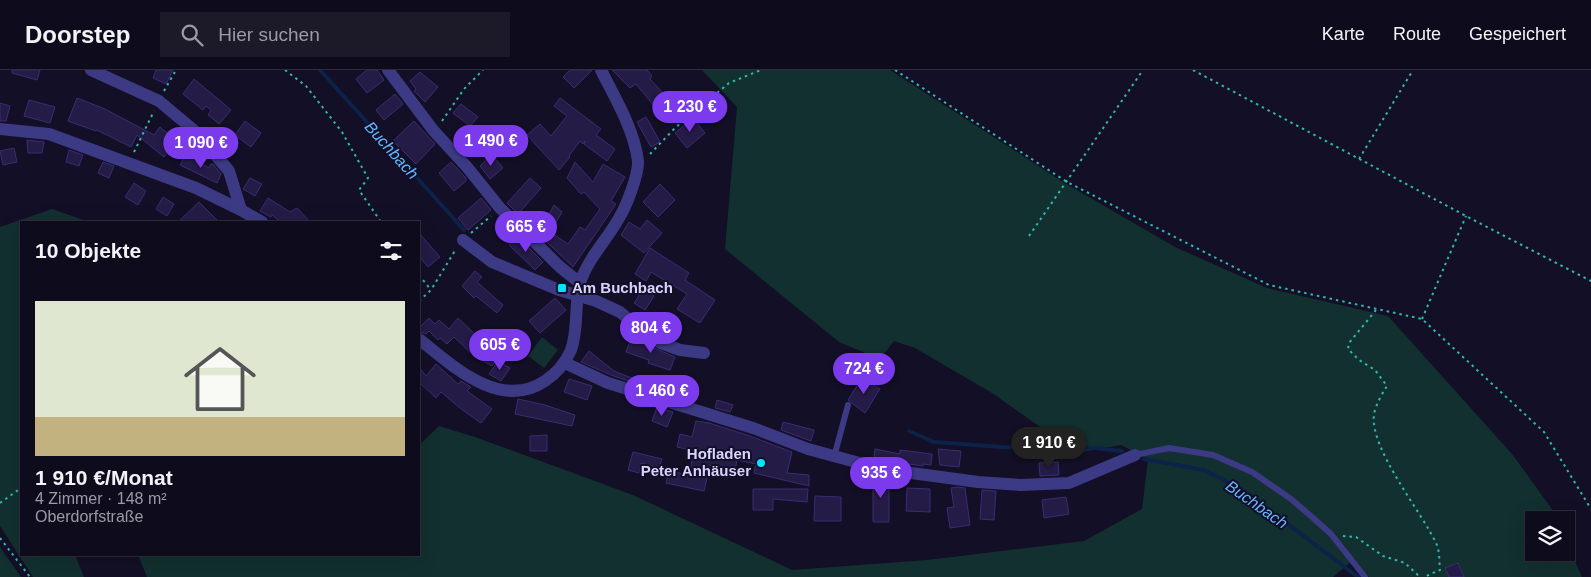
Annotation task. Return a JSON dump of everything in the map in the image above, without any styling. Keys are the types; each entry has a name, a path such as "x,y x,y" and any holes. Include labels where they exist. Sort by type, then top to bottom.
{"street":[{"path":"91,70 159,101 196,132 229,171 241,210"},
{"path":"388,70 433,130 468,166 500,208 560,267 580,283"},
{"path":"420,341 474,380 506,392 521,391 537,386 565,364 576,328 580,283 587,267 620,217 632,191 638,163 630,131 602,70"},
{"path":"0,129 49,134 196,188 260,221"},
{"path":"463,240 492,262 578,296 596,301 620,312 661,343 680,350 704,353"},
{"path":"565,364 608,383 753,428 808,450 867,466 904,472 978,482 1020,485 1069,483 1135,456"}],"lane":[{"path":"834,457 848,405"},
{"path":"1135,456 1169,448 1213,455 1252,472 1291,499 1331,534 1364,577"}],"path":[{"path":"164,91 176,70"},
{"path":"285,70 306,86 342,132 368,178 360,190 380,221"},
{"path":"433,130 464,89 483,70"},
{"path":"638,163 655,149 675,128 729,82 761,70"},
{"path":"894,70 1067,182 1269,285 1422,319 1544,432 1591,509"},
{"path":"1029,236 1143,70"},
{"path":"1193,70 1466,216 1590,280 1591,276"},
{"path":"1358,158 1413,70"},
{"path":"132,156 153,114"},
{"path":"420,300 431,290 451,254 463,240 500,208"},
{"path":"1422,319 1466,216"},
{"path":"420,276 431,290"},
{"path":"1376,310 1349,343 1348,349 1358,360 1375,370 1387,386 1380,397 1374,414 1376,436 1396,476 1437,545 1440,570 1424,577"},
{"path":"0,503 20,489"},
{"path":"1331,534 1356,537 1383,556 1405,563 1420,577"},
{"path":"0,538 30,577"}],"green space":[{"path":"702,70 890,70 1063,182 1175,247 1267,288 1388,316 1512,454 1553,511 1525,511 1525,561 1575,561 1582,577 1369,577 1354,559 1333,577 147,577 138,556 420,556 420,444 439,426 475,437 633,495 792,570 927,560 1084,541 1142,509 1148,459 1121,445 1077,453 992,393 915,348 894,341 880,359 839,342 725,249 737,107"},
{"path":"52,209 86,221 20,221 20,556 75,556 84,577 33,577 0,526 0,227"},
{"path":"542,337 558,350 544,368 528,356"},
{"path":"0,547 21,577 0,577"}],"building":[{"path":"12,70 40,70 37,80 12,73"},
{"path":"156,70 173,70 166,84 153,78"},
{"path":"367,70 377,70 384,80 367,93 356,79"},
{"path":"570,70 592,70 574,88 563,77"},
{"path":"612,70 647,70 652,76 650,79 676,107 664,118 636,84 630,88"},
{"path":"420,72 438,87 425,102 414,91 416,89 410,81"},
{"path":"194,79 231,110 219,124 208,115 211,110 206,106 203,110 183,94"},
{"path":"395,94 403,104 384,120 376,110"},
{"path":"77,98 105,109 154,135 160,127 177,141 164,157 137,135 131,147 97,130 68,121"},
{"path":"560,98 601,129 596,135 615,149 607,161 584,144 585,141 583,144 580,141 559,170 527,135 540,124 551,136 567,116 554,106"},
{"path":"29,100 55,107 50,123 24,116"},
{"path":"0,103 10,106 6,121 0,121"},
{"path":"461,104 478,117 470,126 453,113"},
{"path":"646,117 660,142 651,147 637,122"},
{"path":"693,118 705,133 687,148 675,133"},
{"path":"245,121 261,133 251,147 235,135"},
{"path":"414,121 435,144 416,164 393,141"},
{"path":"495,132 509,148 498,157 485,141"},
{"path":"27,140 44,142 42,153 28,153"},
{"path":"14,148 17,162 3,165 0,151"},
{"path":"69,150 83,155 79,166 66,162"},
{"path":"186,154 209,168 213,164 221,174 217,183 180,165"},
{"path":"492,155 503,168 490,179 480,166"},
{"path":"103,162 114,166 109,178 98,173"},
{"path":"451,162 466,178 466,181 454,191 439,173"},
{"path":"575,162 593,182 603,164 625,177 611,201 616,204 573,267 530,226 539,219 545,222 554,205 562,212 550,232 568,244 580,227 585,230 600,209 584,192 581,194 567,178"},
{"path":"250,178 262,184 255,196 243,189"},
{"path":"530,178 541,188 518,214 507,203"},
{"path":"134,183 146,191 138,205 125,197"},
{"path":"660,184 675,200 658,217 643,202"},
{"path":"163,197 174,204 167,216 156,209"},
{"path":"268,198 290,212 297,208 309,221 280,221 272,215 271,217 260,211"},
{"path":"481,198 491,210 468,230 458,218"},
{"path":"199,202 218,221 179,221"},
{"path":"647,220 662,233 644,253 621,235 629,222 640,229"},
{"path":"420,234 440,257 428,267 420,257"},
{"path":"517,236 543,262 535,270 509,245"},
{"path":"650,248 689,273 685,280 715,300 700,323 677,309 687,294 651,272 646,281 635,274"},
{"path":"475,271 482,277 477,282 503,305 497,313 476,296 474,298 462,286"},
{"path":"644,288 654,296 645,310 634,303"},
{"path":"555,298 566,310 540,333 529,321"},
{"path":"429,318 435,324 439,320 449,329 458,318 479,338 482,334 504,346 492,366 473,355 454,337 447,344 440,338 438,340 429,331 426,334 420,331 420,327"},
{"path":"631,338 675,357 670,370 648,363 649,360 626,352"},
{"path":"589,351 614,371 632,378 631,382 581,362"},
{"path":"498,361 510,368 501,381 489,374"},
{"path":"436,364 458,384 461,381 471,387 467,391 492,409 481,423 441,392 436,398 420,383 420,368 426,376"},
{"path":"862,378 880,389 865,413 848,400"},
{"path":"569,379 592,386 587,400 564,392"},
{"path":"658,385 682,392 681,397 657,390"},
{"path":"518,399 545,405 575,415 572,426 515,414"},
{"path":"717,400 733,405 730,412 715,408"},
{"path":"657,407 673,412 667,427 652,421"},
{"path":"696,421 709,423 750,436 792,452 787,473 809,475 809,486 754,473 756,464 737,460 735,470 710,465 704,491 666,483 669,471 689,475 694,451 677,447 680,434 692,437"},
{"path":"783,422 814,430 811,441 781,430"},
{"path":"547,435 547,451 530,451 530,436"},
{"path":"875,449 900,454 900,450 932,454 931,465 923,464 923,466 874,458"},
{"path":"938,449 961,451 959,467 940,465"},
{"path":"633,452 662,459 659,468 641,463 639,473 628,470"},
{"path":"1058,462 1059,475 1040,476 1039,463"},
{"path":"873,474 889,477 889,522 873,522"},
{"path":"907,488 930,489 930,512 906,511"},
{"path":"951,488 965,488 970,525 950,528 947,508 954,507"},
{"path":"753,489 808,489 807,502 773,499 773,510 753,510"},
{"path":"982,490 996,491 994,520 980,519"},
{"path":"815,496 841,497 841,521 814,521"},
{"path":"1066,497 1069,514 1044,518 1042,500"},
{"path":"1458,563 1464,577 1449,577 1445,568"}],"waterway":[{"name":"Buchbach","path":"320,70 464,230"},
{"name":"Buchbach","path":"909,431 934,442 1002,447 1095,448 1122,451"},
{"name":"Buchbach","path":"1144,459 1204,470 1241,489 1358,577"}],"place":[{"name":"Am Buchbach","path":"562,288"},
{"name":"Hofladen Peter Anhäuser","path":"761,463"}]}
